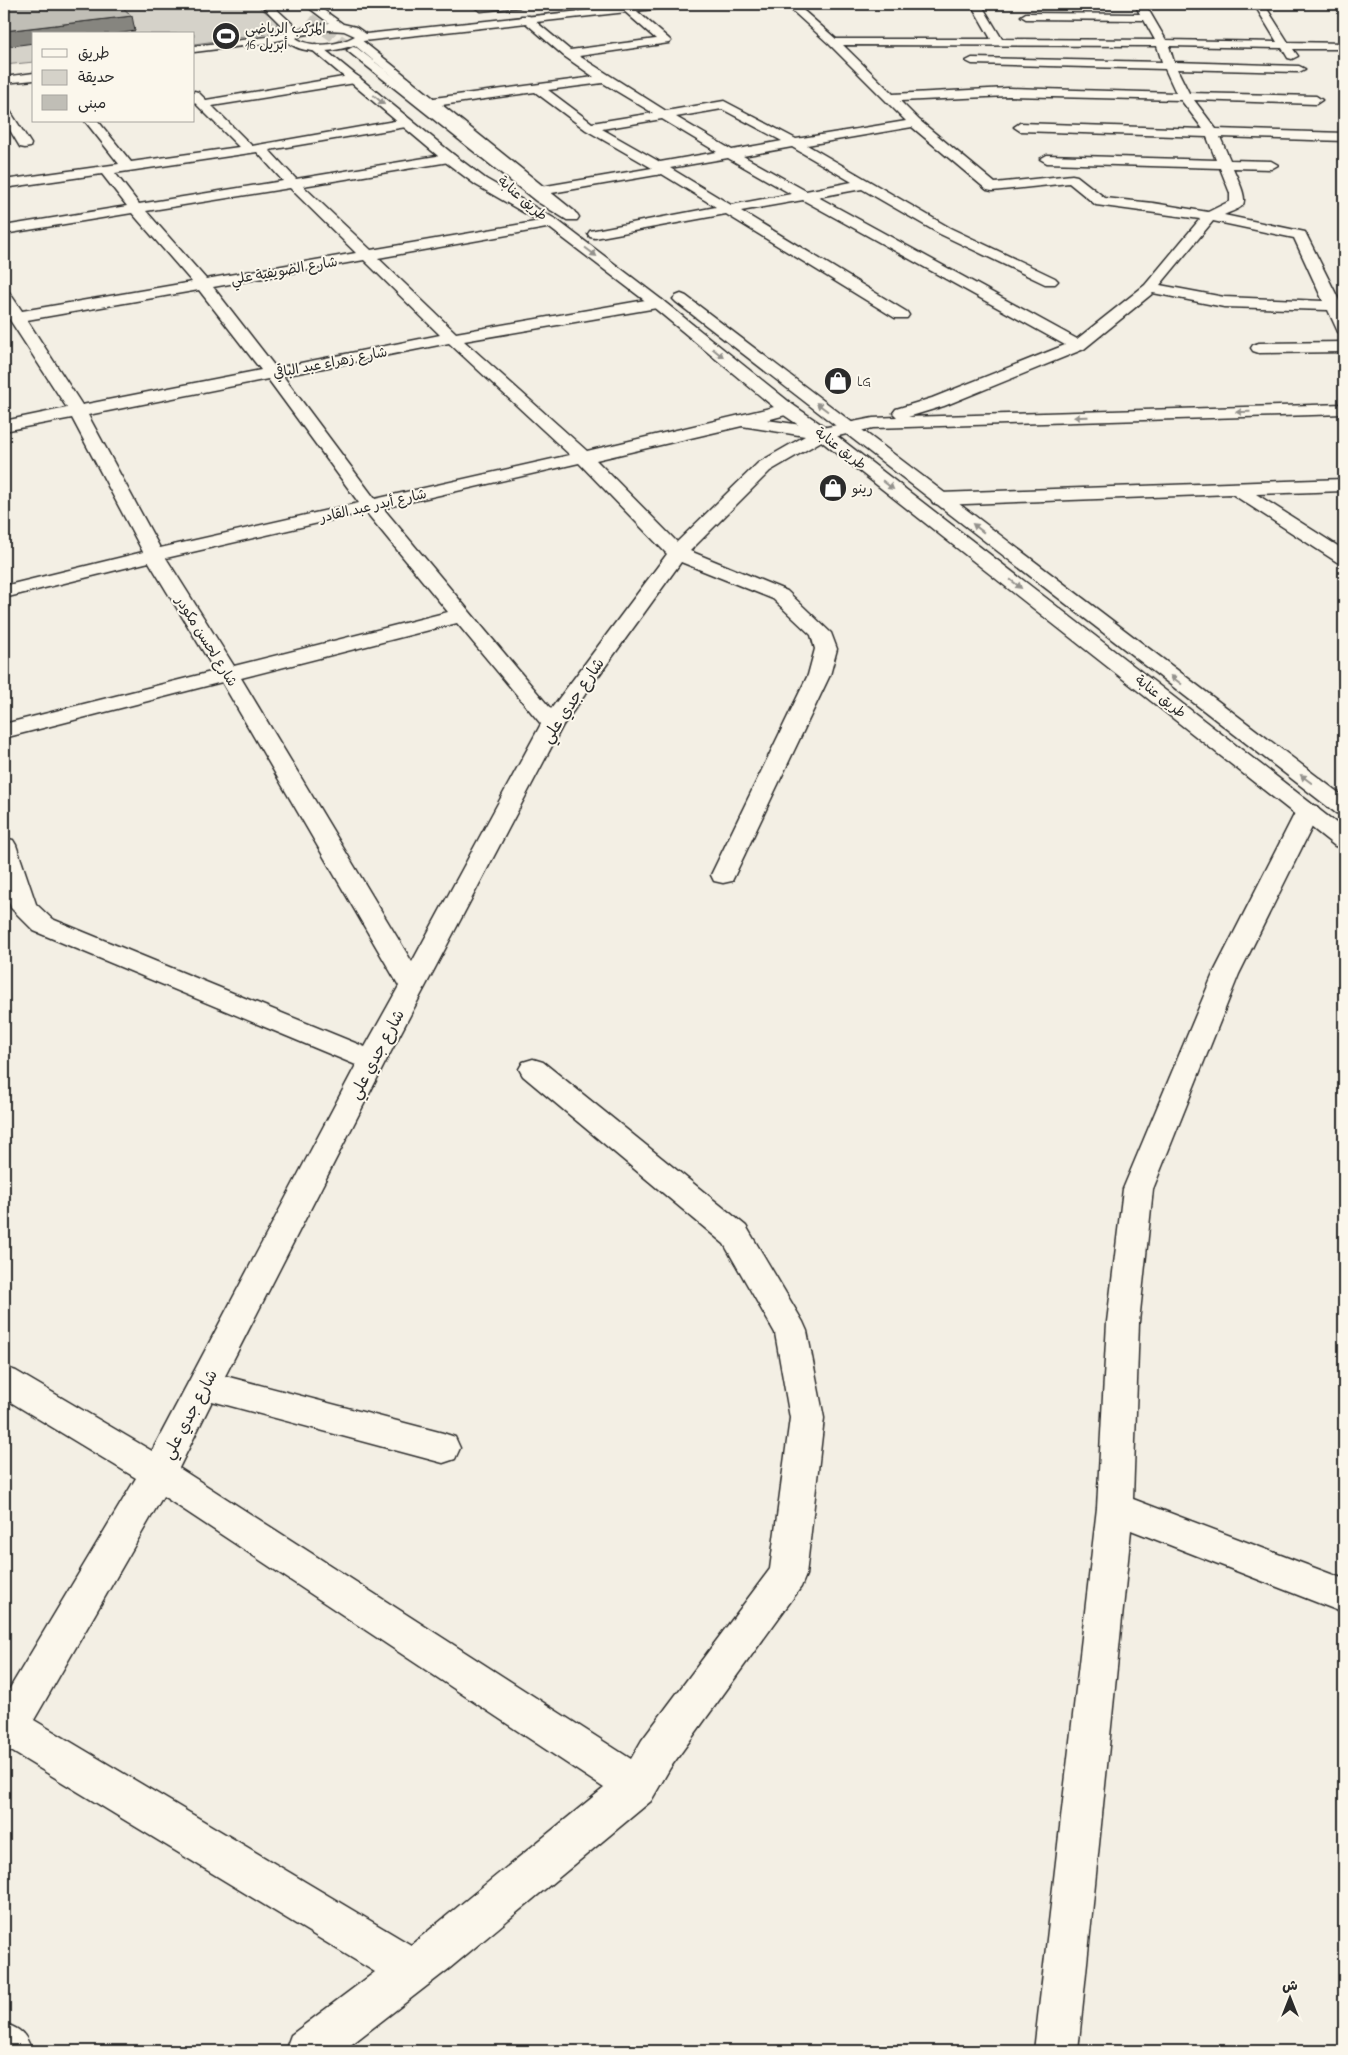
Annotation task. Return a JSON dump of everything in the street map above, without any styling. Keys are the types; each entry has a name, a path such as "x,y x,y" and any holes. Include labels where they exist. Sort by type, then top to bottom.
{"main road":[{"path":"265,4 297,33 355,79 448,158 481,182 552,223"},
{"path":"279,4 297,33"},
{"name":"طريق عنابة","path":"309,4 534,192 596,234 848,427 869,432 940,499 1344,808"},
{"path":"481,8 519,4"},
{"path":"315,46 343,45 358,27 384,27 593,4"},
{"path":"348,37 672,4"},
{"path":"790,4 916,123 992,187 1072,179 1101,202 1153,207 1210,216 1300,235 1344,329"},
{"path":"976,4 998,42"},
{"path":"869,432 1078,346 1150,288 1210,216 1236,203 1237,193 1211,131 1184,96 1169,65 1162,43 1140,4"},
{"path":"889,98 1008,92 1184,96 1319,104 1286,45 1259,4"},
{"path":"568,54 665,41 627,8"},
{"path":"1026,16 1148,17"},
{"path":"525,18 568,54 728,154 1078,346"},
{"path":"252,42 276,32 287,22"},
{"path":"348,37 384,27"},
{"path":"195,57 317,28 348,37 434,102 572,217"},
{"path":"195,49 252,42 297,33"},
{"name":"طريق عنابة","path":"348,37 456,140 552,223 657,303 787,409 822,433 1344,841"},
{"path":"832,42 1162,43 1344,46"},
{"path":"940,42 972,61 1008,92"},
{"path":"972,61 1169,65 1303,76"},
{"path":"4,70 32,67"},
{"path":"4,80 32,76"},
{"path":"203,104 355,79"},
{"path":"434,102 606,79"},
{"path":"539,88 590,127 662,168 901,315"},
{"path":"195,95 293,183 452,338 583,457 677,553 780,595 821,633 826,650 819,675 723,875"},
{"path":"590,127 724,105 945,230 1050,281"},
{"path":"4,111 25,144"},
{"path":"91,122 127,166"},
{"path":"1329,122 1340,136 1344,152"},
{"path":"4,184 255,149 406,123"},
{"path":"540,191 728,154 916,123"},
{"path":"1020,127 1340,136"},
{"path":"4,230 448,158"},
{"path":"1047,159 1271,165"},
{"path":"106,170 136,209 203,285 272,373 371,506 552,724"},
{"path":"596,234 865,184"},
{"name":"شارع الضويفية علي","path":"16,317 552,223"},
{"path":"1150,288 1224,302 1334,306"},
{"name":"شارع لحسن مكودر","path":"4,295 16,317 77,411 154,555 228,674 412,985"},
{"name":"شارع زهراء عبد الباقي","path":"4,426 452,338 657,303"},
{"path":"1259,348 1344,347"},
{"name":"شارع أبدر عبد القادر","path":"4,592 154,555 742,421 787,409"},
{"path":"869,432 1344,410"},
{"name":"شارع أبدر عبد القادر","path":"742,421 822,433 869,432"},
{"path":"869,432 1344,422"},
{"path":"822,433 848,427"},
{"name":"شارع جدي علي","path":"6,1731 158,1473 372,1061 552,724 677,553 764,468 822,433"},
{"path":"940,499 1344,486"},
{"path":"1236,489 1344,558"},
{"path":"4,731 462,615"},
{"path":"1056,2051 1116,1508 1123,1322 1138,1190 1226,974 1308,811"},
{"path":"4,845 9,878 24,908 43,925 372,1061"},
{"path":"307,2051 412,1970 637,1787 656,1754 788,1575 807,1418 791,1331 735,1235 533,1069"},
{"path":"4,1381 158,1473 637,1787"},
{"path":"204,1386 443,1448"},
{"path":"1116,1508 1344,1596"},
{"path":"6,1731 412,1970"},
{"path":"4,2045 10,2051"}],"green space":[{"name":"المركب الرياضي 16 أبريل","path":"4,4 255,4 277,21 276,30 266,34 195,44 195,32 32,32 32,62 4,65"}],"building":[{"path":"4,4 119,4 132,16 4,31"}],"tunnel":[{"path":"310,19 353,50"}],"place":[{"name":"المركب الرياضي 16 أبريل","path":"226,36"},
{"name":"LG","path":"838,381"},
{"name":"رينو","path":"833,488"}]}
